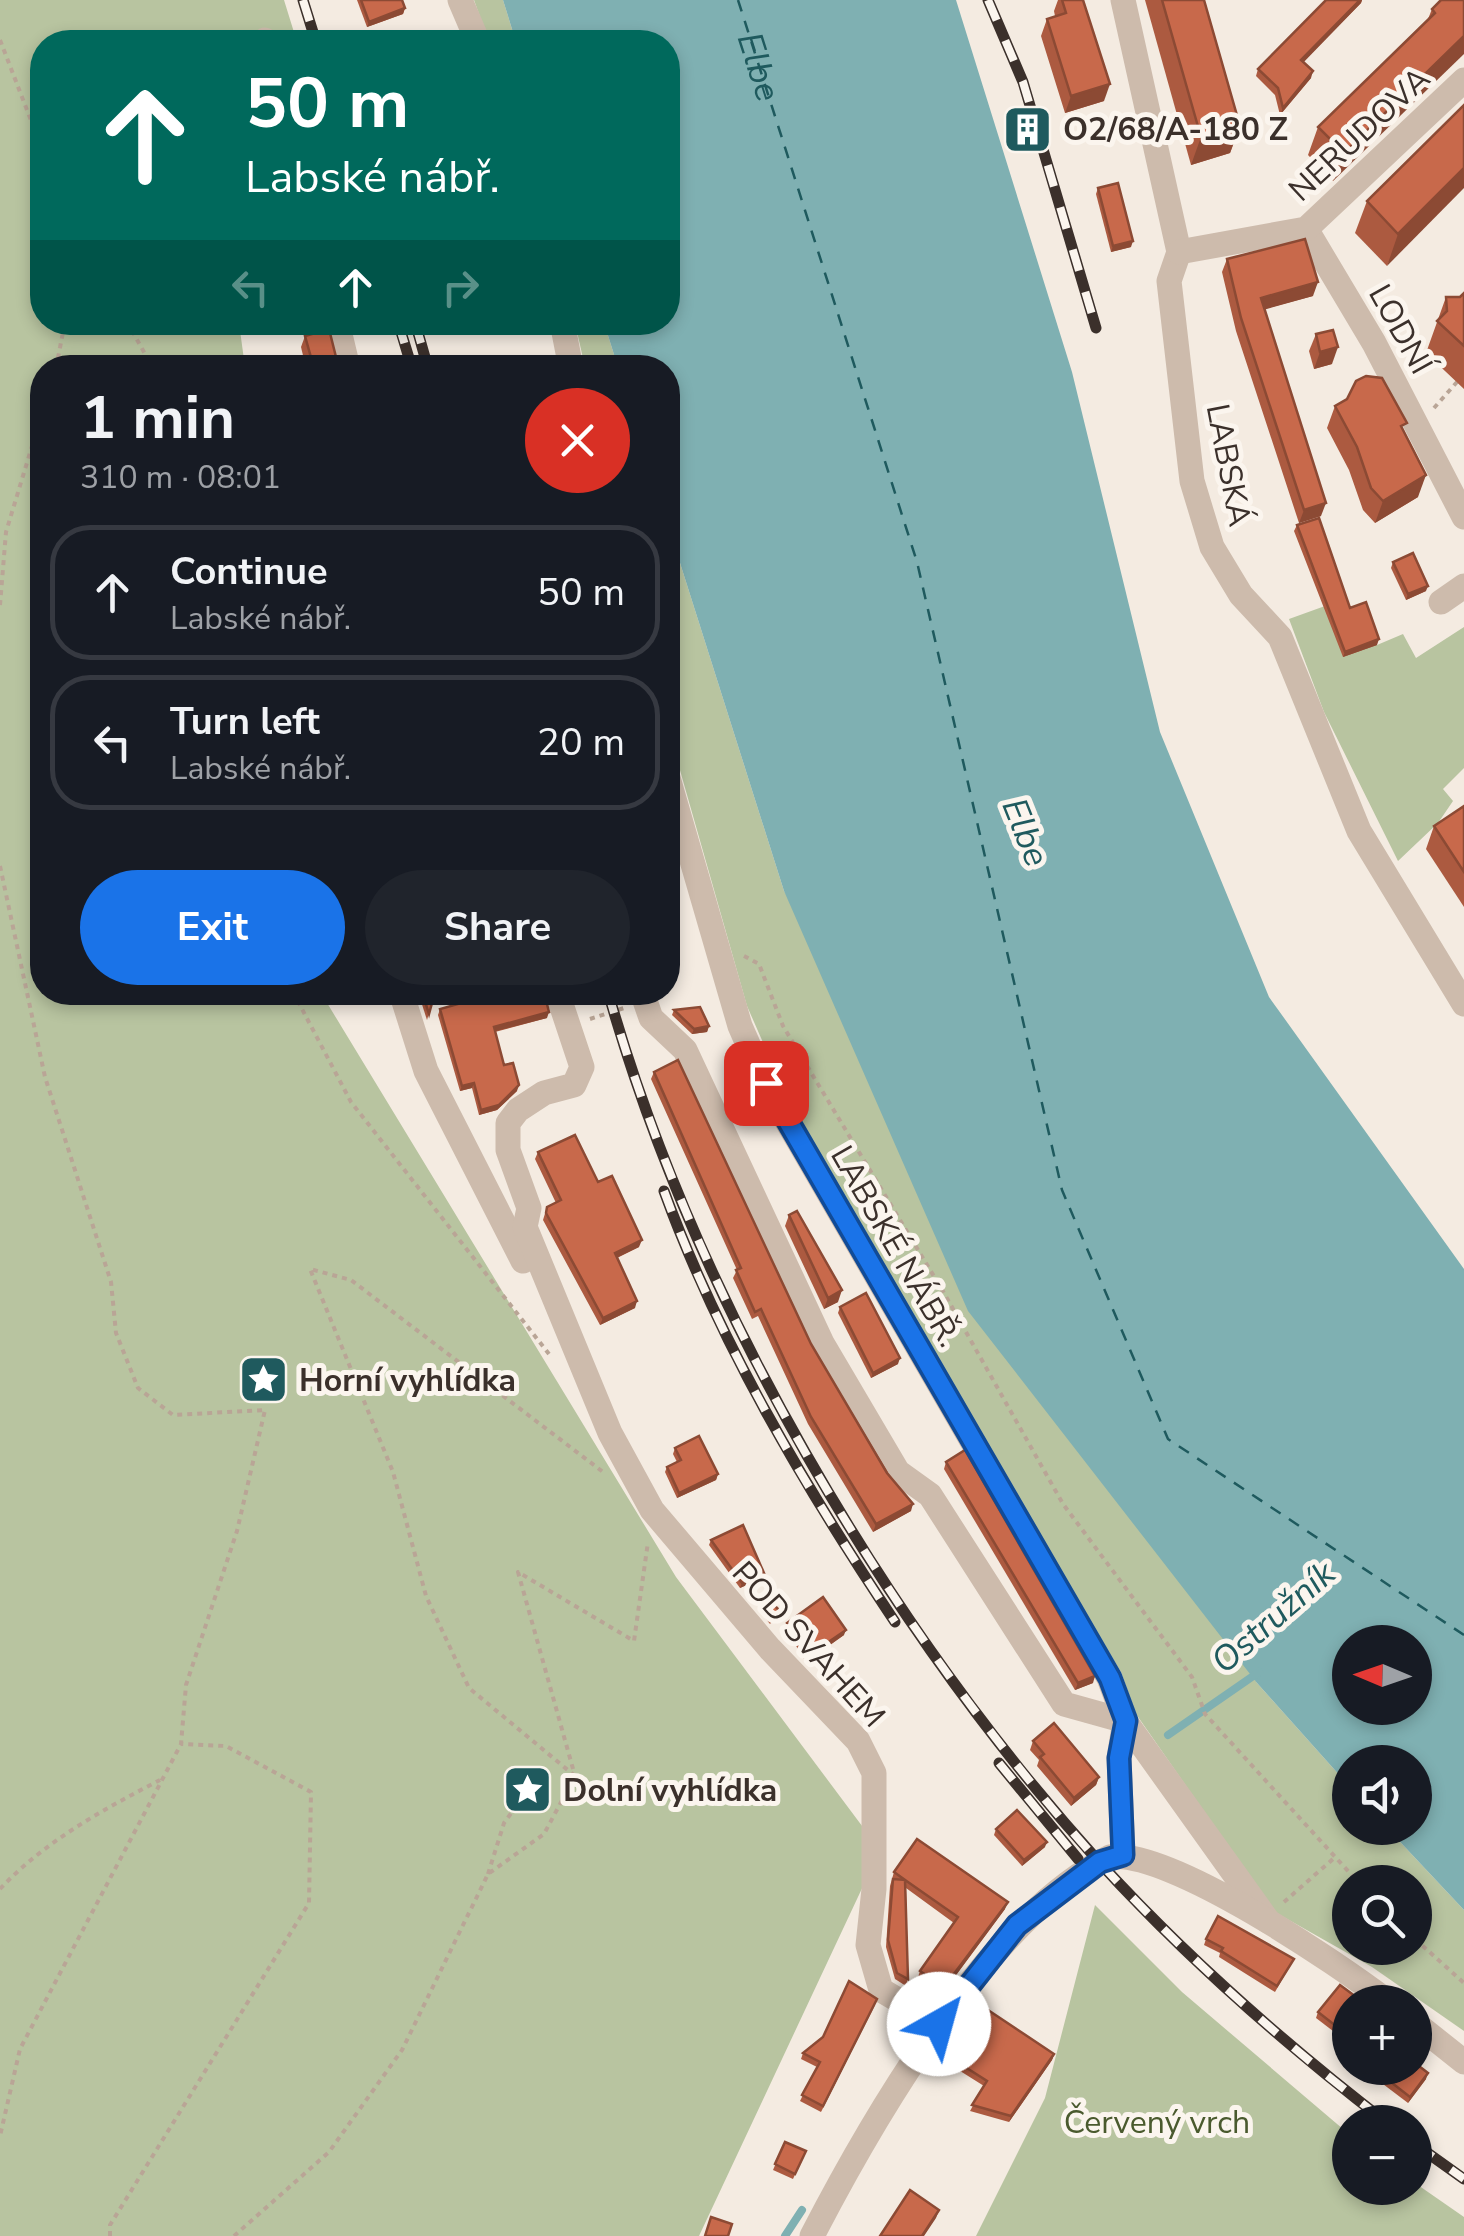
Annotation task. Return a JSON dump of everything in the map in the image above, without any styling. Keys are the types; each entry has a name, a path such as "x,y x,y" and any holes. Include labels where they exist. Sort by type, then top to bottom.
{"street":[{"path":"460,0 473,30"},
{"name":"LABSKÁ","path":"1122,0 1179,252 1168,281 1192,481 1212,547 1241,595 1280,637 1359,832 1464,1004"},
{"name":"NERUDOVA","path":"1179,252 1306,229 1464,80"},
{"name":"LODNÍ","path":"1306,229 1418,426 1464,516"},
{"path":"1441,602 1464,586"},
{"name":"LABSKÉ NÁBŘ.","path":"680,820 740,1026 766,1083 1110,1678 1126,1721 1268,1921"},
{"name":"POD SVAHEM","path":"405,1005 426,1070 544,1302 585,1364"},
{"name":"POD SVAHEM","path":"562,1005 582,1068 574,1084 544,1093 518,1110 508,1123 508,1150 529,1208 525,1227 540,1270 585,1364 610,1433 652,1510 770,1649 858,1740 874,1773 874,1889 868,1945 881,1990 939,2024"},
{"path":"644,1005 685,1050 822,1344 898,1472 930,1494 1064,1704 1126,1721"},
{"name":"LABSKÉ NÁBŘ.","path":"1126,1721 1119,1758 1123,1855 1166,1869 1268,1921 1363,1985"},
{"path":"812,2236 939,2024 1017,1925 1100,1862 1123,1855"},
{"path":"1432,2037 1464,2062"}],"path":[{"path":"0,40 30,117"},
{"path":"1418,426 1456,382"},
{"path":"0,605 6,532 30,452"},
{"path":"0,866 45,1077 110,1282 116,1333 138,1388 173,1415 264,1410 237,1531 186,1685 181,1744 20,2049 0,2136"},
{"path":"724,972 736,951 759,964 783,1026 1063,1504 1192,1677 1205,1714 1340,1865"},
{"path":"299,1005 351,1102 551,1358"},
{"path":"576,1024 622,1005"},
{"path":"791,1071 810,1071"},
{"path":"575,1776 469,1688 426,1596 394,1472 310,1270 351,1280 604,1474"},
{"path":"488,1874 544,1834 575,1776 518,1572 634,1641 652,1510"},
{"path":"110,2236 110,2225 309,1903 311,1792 226,1746 181,1744"},
{"path":"0,1889 26,1862 91,1816 160,1780"},
{"path":"234,2236 329,2152 402,2050 458,1926 488,1874 504,1823 528,1790"},
{"path":"1290,1894 1333,1858"},
{"path":"1432,1954 1464,1983"}],"green space":[{"path":"0,0 284,0 293,30 30,30 30,335 241,335 243,355 30,355 30,1005 328,1005 676,1577 880,1850 699,2236 0,2236"},
{"path":"474,0 503,0 512,30 485,30"},
{"path":"578,335 608,335 614,355 582,355"},
{"path":"680,563 784,891 1257,1683 1332,1767 1332,1845 1403,1845 1422,1865 1332,1865 1332,1944 1273,1911 1136,1714 1121,1672 935,1364 779,1079 747,1006 680,770"},
{"path":"1325,606 1377,645 1403,634 1416,658 1464,627 1464,768 1443,789 1453,801 1438,823 1398,861 1324,712 1289,619"},
{"path":"1432,1876 1464,1910 1464,2031 1432,2009 1432,1985 1398,1985 1368,1965 1432,1965"},
{"name":"Červený vrch","path":"1095,1905 1182,1992 1332,2120 1332,2205 1432,2205 1432,2195 1464,2217 1464,2236 976,2236 1045,2098"}],"water":[{"name":"Elbe","path":"503,0 956,0 1072,372 1160,732 1269,997 1464,1269 1464,1910 1432,1876 1432,1865 1422,1865 1403,1845 1432,1845 1432,1745 1332,1745 1332,1767 1257,1683 968,1311 784,891 680,563 680,355 614,355 608,335 680,335 680,30 512,30"}],"building":[{"path":"361,0 402,0 405,8 369,22"},
{"path":"1062,0 1083,0 1110,84 1071,96 1047,19 1066,13"},
{"path":"1162,0 1204,0 1240,126 1201,137"},
{"path":"1326,0 1360,0 1301,60 1313,71 1283,108 1278,88 1258,69"},
{"path":"1441,0 1464,0 1464,36 1344,153 1318,127 1435,13 1432,9"},
{"path":"1464,105 1464,168 1398,234 1367,201"},
{"path":"1118,183 1133,241 1113,246 1098,188"},
{"path":"1305,239 1318,282 1261,298 1326,503 1304,510 1241,318 1227,259"},
{"path":"1464,293 1464,346 1437,321 1447,311 1446,297 1460,297"},
{"path":"1333,330 1338,347 1320,352 1316,334"},
{"path":"330,335 336,355 310,355 305,336"},
{"path":"1366,376 1382,378 1407,423 1401,426 1426,475 1383,501 1371,488 1357,447 1335,406 1347,399 1356,381"},
{"path":"1319,518 1350,608 1366,602 1379,639 1345,652 1297,525"},
{"path":"1413,553 1428,586 1408,594 1393,562"},
{"path":"1464,806 1464,872 1434,826"},
{"path":"454,1005 547,1005 549,1012 494,1027 504,1065 513,1063 519,1085 499,1105 481,1110 474,1083 462,1086 440,1009"},
{"path":"700,1007 709,1026 694,1029 674,1010"},
{"path":"678,1060 811,1344 887,1473 913,1504 876,1524 811,1417 761,1309 755,1312 736,1270 741,1268 654,1072"},
{"path":"575,1135 598,1182 612,1176 642,1240 615,1253 637,1301 603,1318 546,1213 547,1207 561,1200 538,1152"},
{"path":"797,1211 842,1290 828,1298 789,1215"},
{"path":"866,1293 900,1358 873,1373 840,1307"},
{"path":"699,1436 718,1474 679,1493 667,1467 681,1460 675,1448"},
{"path":"965,1450 1095,1676 1078,1683 946,1462"},
{"path":"743,1525 764,1573 742,1583 711,1540"},
{"path":"766,1597 780,1611 772,1618 760,1604"},
{"path":"823,1597 846,1630 808,1656 787,1623"},
{"path":"1054,1723 1099,1777 1074,1798 1040,1757 1044,1754 1033,1741"},
{"path":"1017,1810 1047,1842 1024,1860 996,1829"},
{"path":"917,1839 1008,1902 944,1987 920,1971 958,1917 894,1872"},
{"path":"893,1879 905,1880 908,1979 897,1973 888,1940"},
{"path":"1218,1916 1294,1959 1277,1986 1206,1939"},
{"path":"849,1981 877,1999 823,2106 802,2095 820,2062 803,2053 823,2037"},
{"path":"1332,1995 1332,2023 1318,2012"},
{"path":"985,2008 1054,2054 1011,2116 972,2105 987,2081 951,2058"},
{"path":"1395,2085 1419,2085 1410,2097"},
{"path":"785,2142 806,2151 795,2174 775,2164"},
{"path":"910,2190 939,2210 922,2236 880,2236"},
{"path":"711,2217 732,2224 728,2236 705,2236"}],"waterway":[{"name":"Ostružník","path":"1168,1735 1259,1672"},
{"name":"Ostružník","path":"785,2236 802,2210"}],"ferry route":[{"path":"738,0 917,562 1062,1190 1168,1439 1464,1635"}],"railway":[{"path":"303,0 312,30"},
{"path":"988,0 1023,82 1096,328"},
{"path":"402,335 408,355"},
{"path":"419,335 424,355"},
{"path":"612,1005 646,1109 692,1225 746,1341 806,1454 873,1565 945,1670 1021,1770 1100,1863 1238,1999 1365,2105"},
{"path":"664,1191 738,1359 797,1467 895,1622"},
{"path":"999,1763 1078,1859"},
{"path":"1432,2156 1464,2179"}],"place":[{"name":"O2/68/A-180 Z","path":"1028,129"},
{"name":"Horní vyhlídka","path":"264,1380"},
{"name":"Dolní vyhlídka","path":"528,1790"}],"route":[{"path":"766,1083 1110,1678 1126,1721 1119,1758 1119,1831 1123,1855 1100,1862 1017,1925 939,2024"}]}
